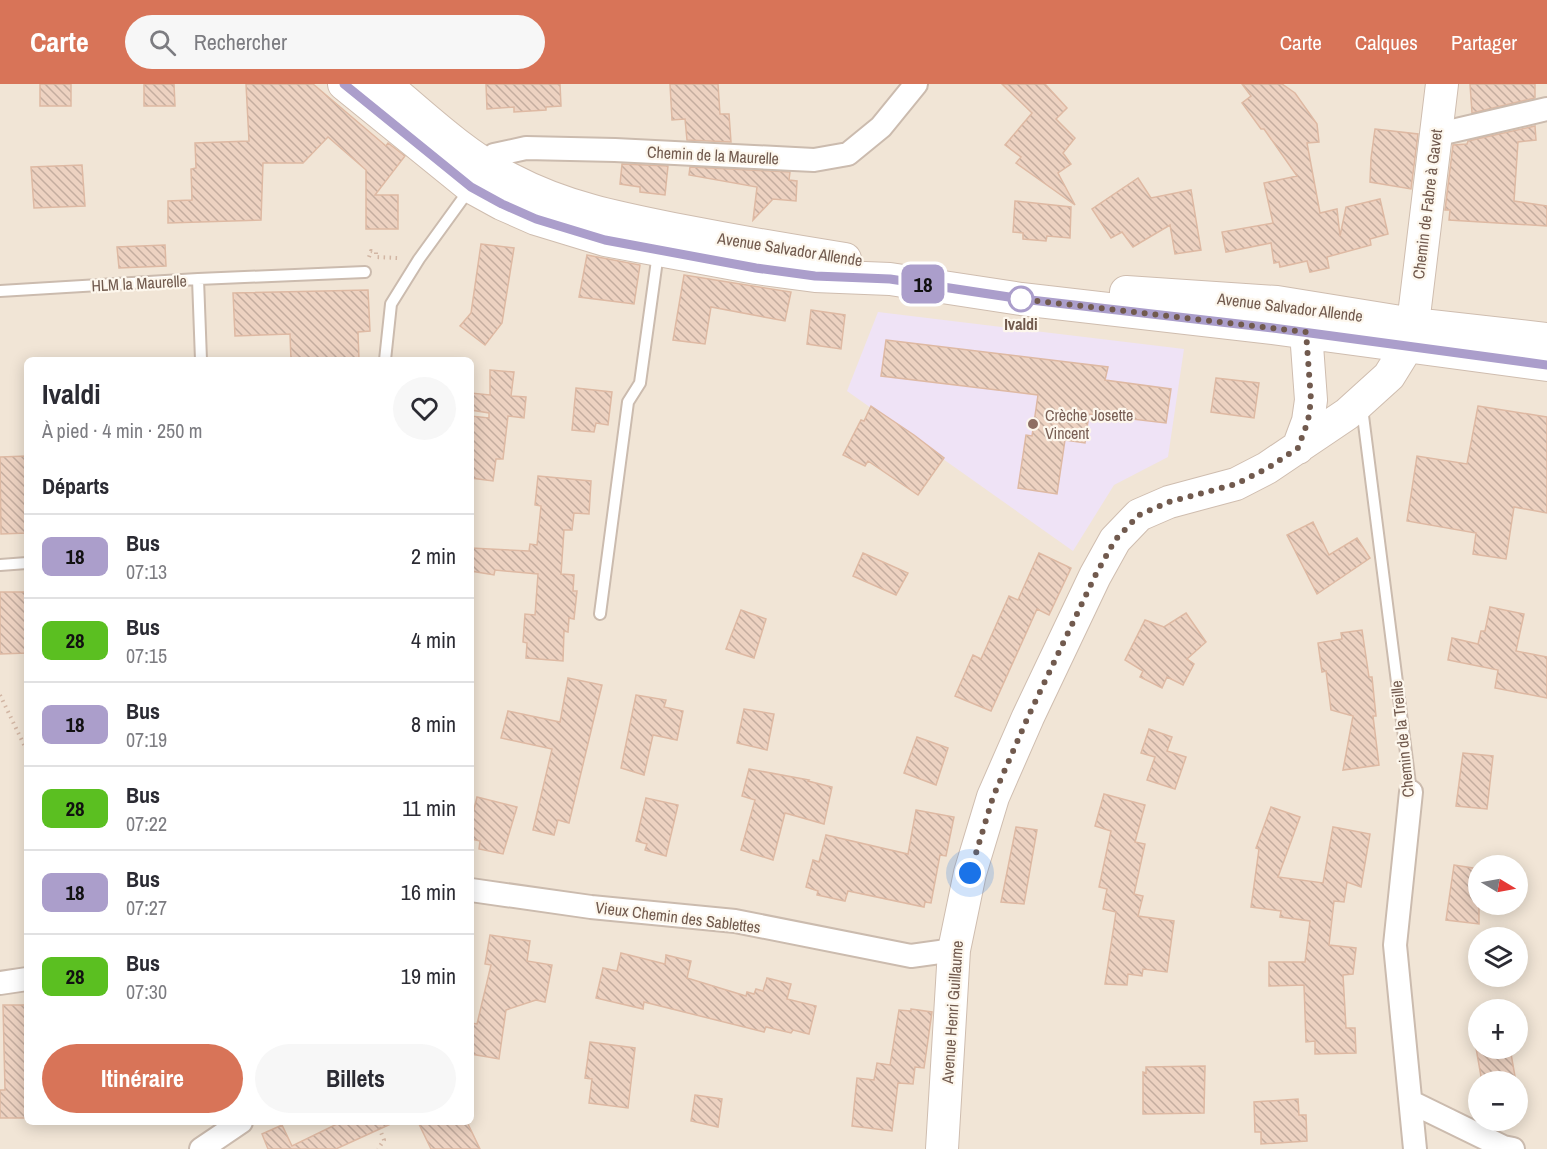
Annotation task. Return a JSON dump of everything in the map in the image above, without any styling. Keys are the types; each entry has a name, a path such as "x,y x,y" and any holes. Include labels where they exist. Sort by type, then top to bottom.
{"main road":[{"name":"Avenue Salvador Allende","path":"345,84 478,175 511,180 542,195 610,216 661,239 756,268 815,276 890,279 1033,301 1306,332"},
{"name":"Avenue Salvador Allende","path":"385,84 454,143 478,175"},
{"name":"Chemin de Fabre à Gavet","path":"1410,336 1442,84"},
{"name":"Avenue Salvador Allende","path":"661,239 755,245 890,266 1134,293 1277,302 1410,336"},
{"path":"1298,448 1308,421 1311,400 1306,332 1318,321 1382,328 1547,365"},
{"path":"1410,336 1547,339"},
{"name":"Avenue Henri Guillaume","path":"942,1149 954,950 970,873 993,797 1033,706 1095,576 1115,540 1139,515 1169,502 1236,484 1268,468 1298,448 1347,414 1389,376 1410,336"},
{"path":"1311,380 1324,392 1338,399 1348,403 1361,402"}],"street":[{"name":"Chemin de la Maurelle","path":"478,175 494,155 526,148 814,160 848,154 881,127 916,84"},
{"path":"1435,135 1547,109"},
{"name":"Chemin de la Treille","path":"1411,792 1395,945 1415,1149"},
{"name":"Vieux Chemin des Sablettes","path":"474,890 591,907 735,921 910,956 954,950"},
{"path":"0,983 24,979"},
{"path":"1411,1102 1513,1149"},
{"path":"201,1149 237,1125"}],"lane":[{"path":"385,357 391,304 419,259 478,175"},
{"path":"600,614 628,402 640,383 661,239"},
{"path":"198,279 365,272"},
{"name":"HLM la Maurelle","path":"0,291 198,279 201,357"},
{"name":"Chemin de la Treille","path":"1361,402 1411,792"},
{"path":"0,565 24,563"}],"path":[{"path":"365,272 371,251 376,252 376,257 419,259"},
{"path":"0,695 24,745"},
{"path":"378,1125 384,1140 378,1149"}],"shaded area":[{"path":"0,84 1547,84 1547,1149 0,1149"},
{"name":"Crèche Josette Vincent","path":"878,312 1184,349 1168,457 1114,485 1073,551 847,391"}],"building":[{"path":"40,84 71,84 71,106 40,106"},
{"path":"144,84 174,84 175,106 144,106"},
{"path":"246,84 313,84 386,146 388,143 405,156 375,195 398,195 398,229 366,229 366,170 328,137 303,163 263,163 261,220 168,223 168,201 192,200 191,169 196,168 195,143 249,141"},
{"path":"486,84 560,84 561,106 546,107 546,110 514,112 514,107 487,109"},
{"path":"670,84 718,84 720,114 729,114 731,142 687,140 685,119 672,120"},
{"path":"1002,84 1045,84 1067,108 1056,119 1075,138 1063,153 1071,164 1058,173 1075,205 1016,163 1021,157 1005,145 1032,113"},
{"path":"1242,84 1282,84 1295,93 1317,124 1319,142 1307,143 1320,213 1337,209 1340,236 1346,207 1380,199 1388,234 1370,239 1371,245 1327,257 1329,268 1310,272 1307,261 1280,267 1279,262 1274,263 1271,243 1226,252 1222,232 1273,223 1264,183 1297,176 1264,129 1261,129 1242,103 1251,96"},
{"path":"1470,84 1535,84 1535,98 1472,113"},
{"path":"1535,126 1536,140 1518,142 1514,201 1547,206 1547,226 1449,220 1450,210 1445,210 1453,145 1467,144 1468,141"},
{"path":"1375,129 1418,134 1411,189 1370,182"},
{"path":"622,164 668,166 665,195 640,192 640,187 620,184"},
{"path":"82,165 85,206 34,208 31,167"},
{"path":"690,167 790,172 789,180 797,181 796,201 773,199 753,220 757,187 689,175"},
{"path":"1138,178 1151,198 1191,190 1201,250 1175,254 1170,225 1133,247 1122,232 1111,238 1092,209"},
{"path":"1015,201 1071,207 1070,238 1047,236 1046,241 1023,239 1023,233 1013,232"},
{"path":"481,244 514,248 502,323 485,345 460,326 471,313"},
{"path":"165,245 166,266 119,268 117,247"},
{"path":"587,255 640,265 634,304 579,297"},
{"path":"684,275 791,292 785,321 711,307 705,344 673,340"},
{"path":"368,290 370,331 358,332 359,357 291,357 290,334 235,336 233,293"},
{"path":"811,310 845,315 841,349 807,344"},
{"path":"886,340 1108,367 1105,380 1171,389 1166,423 1089,414 1085,443 1065,440 1057,494 1018,488 1026,435 1032,436 1038,395 881,376"},
{"path":"490,370 514,372 511,396 526,397 524,418 508,416 503,459 496,459 493,481 474,478 474,416 489,418 489,413 474,410 474,393 490,395"},
{"path":"1216,378 1259,383 1254,418 1211,412"},
{"path":"576,388 612,392 608,425 596,423 594,432 572,430"},
{"path":"871,406 944,458 918,495 868,461 865,466 843,455"},
{"path":"1478,406 1547,417 1547,513 1514,507 1506,559 1473,554 1476,533 1407,521 1417,456 1467,464"},
{"path":"24,456 24,533 1,534 0,457"},
{"path":"538,476 591,481 589,514 574,513 572,530 564,530 561,574 574,575 573,591 577,591 574,619 569,618 568,632 564,631 563,661 526,658 527,643 523,642 525,614 535,615 538,574 495,570 494,575 474,572 474,548 529,551 530,544 537,545 541,506 535,505"},
{"path":"1313,522 1329,555 1357,538 1370,558 1317,594 1287,535"},
{"path":"863,553 908,573 896,595 853,576"},
{"path":"1039,553 1071,568 1049,615 1037,609 991,711 955,696 973,655 981,659 1009,596 1018,600"},
{"path":"0,592 24,592 24,653 0,654"},
{"path":"1490,607 1524,614 1516,651 1547,657 1547,698 1495,688 1498,670 1448,660 1452,638 1478,644 1481,631 1485,631"},
{"path":"741,610 766,619 754,658 726,649"},
{"path":"1186,613 1206,642 1187,659 1194,664 1183,685 1167,677 1162,688 1140,677 1143,671 1125,660 1145,620 1164,627"},
{"path":"1362,630 1369,677 1372,677 1376,716 1373,716 1379,765 1343,770 1353,716 1331,710 1326,671 1322,672 1318,643 1342,639 1341,633"},
{"path":"568,678 602,685 569,823 558,820 554,835 533,830 552,749 501,738 508,711 560,722"},
{"path":"636,695 666,700 664,707 683,711 677,740 653,735 644,775 621,768"},
{"path":"744,709 774,714 767,750 737,743"},
{"path":"1149,729 1172,737 1167,751 1186,757 1175,789 1147,780 1155,757 1141,753"},
{"path":"917,737 948,748 936,785 904,773"},
{"path":"1463,753 1493,756 1487,809 1456,806"},
{"path":"749,769 809,780 832,787 824,824 785,813 773,860 741,850 755,800 742,796"},
{"path":"1104,794 1145,805 1135,842 1145,844 1134,894 1143,896 1138,916 1174,921 1167,972 1143,969 1142,976 1128,974 1127,985 1105,984 1116,912 1103,909 1107,889 1099,887 1111,831 1095,826"},
{"path":"477,797 517,807 503,854 479,849 480,841 474,840 474,809"},
{"path":"646,798 678,805 666,856 645,850 647,844 636,841"},
{"path":"1271,807 1300,817 1278,877 1323,883 1333,827 1370,834 1361,887 1347,882 1344,902 1334,901 1329,945 1356,948 1353,974 1343,975 1346,1028 1355,1028 1356,1053 1315,1054 1315,1041 1306,1042 1304,985 1269,986 1269,962 1305,962 1310,921 1280,917 1281,911 1251,907 1259,849 1256,848"},
{"path":"916,810 954,817 946,856 940,855 931,903 925,902 924,907 848,891 845,901 817,895 818,891 806,887 813,860 819,862 826,835 908,854"},
{"path":"1016,827 1037,830 1024,904 1001,902"},
{"path":"1454,865 1468,867 1468,915 1479,915 1479,924 1446,920"},
{"path":"490,935 530,941 527,961 552,965 545,1002 536,1000 506,1010 499,1059 474,1055 474,1024 477,1024 491,965 485,964"},
{"path":"621,953 665,964 666,955 691,961 687,978 746,996 747,992 754,994 756,989 763,991 767,978 791,984 787,999 816,1006 809,1034 793,1030 791,1033 766,1027 764,1032 644,1002 643,1009 596,998 603,968 617,971"},
{"path":"3,1005 24,1005 24,1118 0,1118 0,1090 5,1090"},
{"path":"911,1009 932,1012 924,1068 915,1067 913,1084 898,1083 892,1131 852,1126 857,1078 874,1080 877,1063 890,1065 899,1010 911,1011"},
{"path":"590,1042 635,1048 628,1108 589,1103 592,1079 585,1078"},
{"path":"1478,1059 1512,1059 1514,1071 1480,1071"},
{"path":"1205,1066 1204,1113 1143,1114 1143,1072 1146,1073 1146,1067"},
{"path":"695,1095 722,1099 718,1127 691,1121"},
{"path":"1298,1099 1299,1115 1306,1115 1307,1141 1261,1144 1261,1132 1255,1132 1254,1102"},
{"path":"282,1125 292,1146 335,1125 388,1125 336,1149 268,1149 262,1134"},
{"path":"419,1125 468,1125 480,1149 431,1149"}],"bus line":[{"name":"18","path":"344,84 471,187 536,219 605,240 756,268 815,276 890,279 1022,299 1273,328 1547,365"}],"place":[{"name":"Ivaldi","path":"1021,299"},
{"name":"Crèche Josette Vincent","path":"1033,424"}],"route":[{"path":"970,873 993,797 1028,717 1095,576 1115,540 1139,515 1169,502 1236,484 1268,468 1298,448 1308,421 1311,400 1306,332 1021,299"}]}
